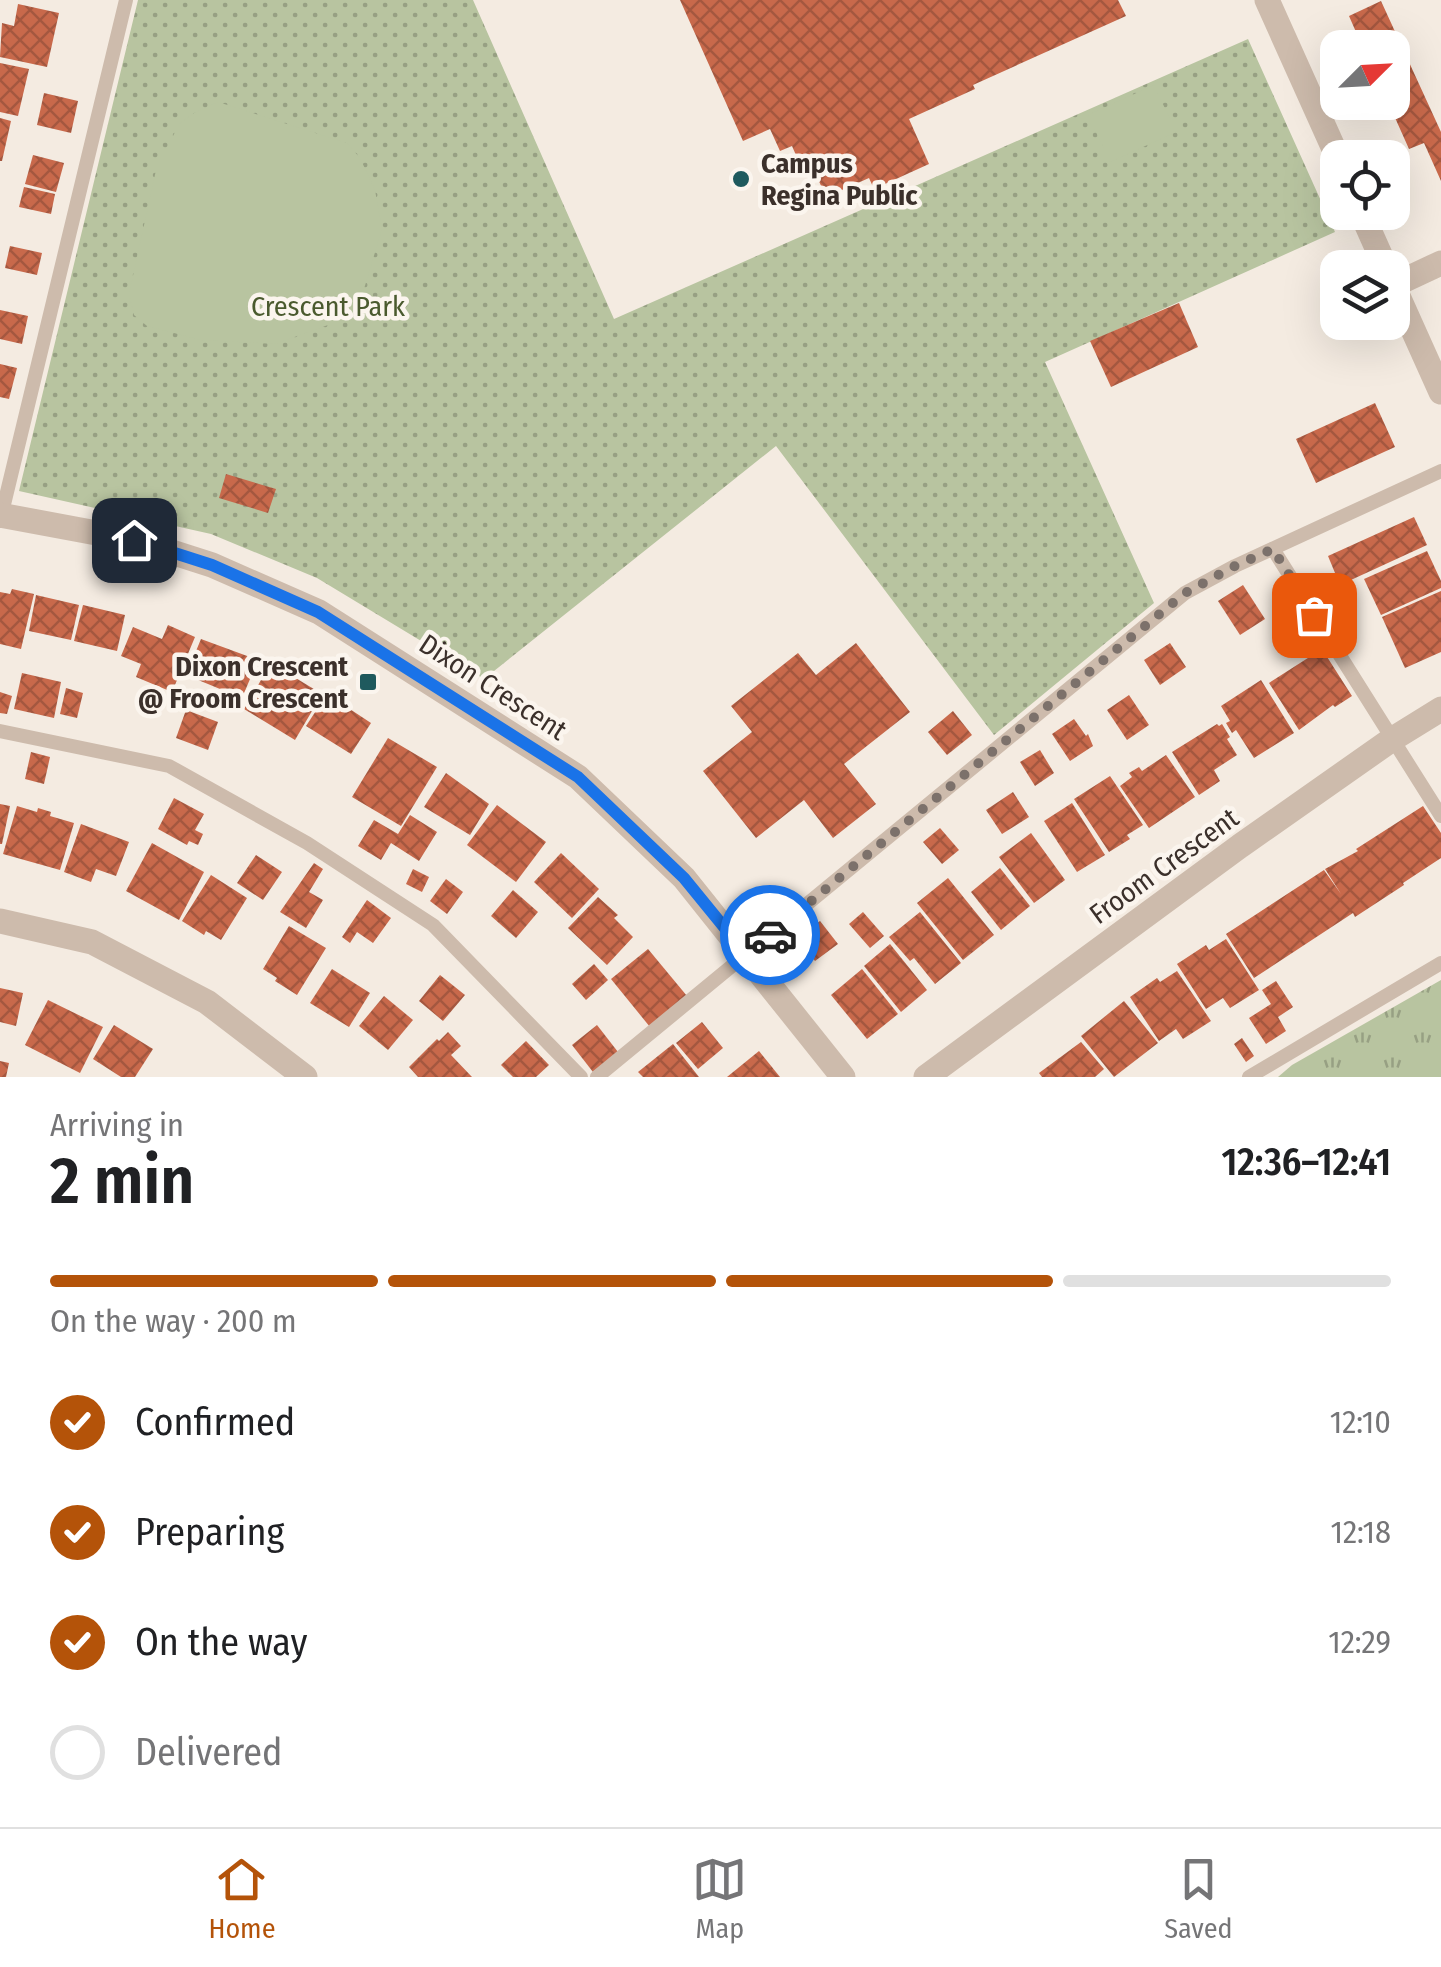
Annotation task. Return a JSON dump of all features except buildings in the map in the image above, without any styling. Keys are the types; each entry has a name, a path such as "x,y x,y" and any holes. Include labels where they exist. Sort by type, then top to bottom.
{"street":[{"path":"1268,0 1330,140"},
{"path":"1410,277 1441,263"},
{"path":"1410,322 1441,392"},
{"name":"Dixon Crescent","path":"0,517 134,540 212,565 318,612 578,777 684,878 843,1077"},
{"name":"Froom Crescent","path":"926,1077 1240,846 1441,709"},
{"path":"0,921 92,942 207,1002 305,1077"}],"lane":[{"path":"0,517 126,0"},
{"path":"598,1077 1185,593 1441,471"},
{"path":"1273,549 1441,816"},
{"path":"0,731 170,766 307,842 433,926 580,1077"},
{"path":"1249,1077 1441,962"}],"green space":[{"name":"Crescent Park","path":"138,0 473,0 614,319 1248,39 1320,199 1320,230 1335,232 1045,362 1154,603 994,735 776,446 484,679 317,578 211,534 19,491"},
{"path":"1154,85 1176,132 1110,162 1088,115"},
{"path":"218,102 347,143 360,158 375,190 382,229 364,289 328,325 275,344 201,340 147,326 134,315 129,294 156,170 179,124"},
{"path":"1441,980 1441,1077 1278,1077 1292,1065"}],"way so far":[{"path":"770,935 1185,593 1273,549 1314,615"}],"place":[{"name":"Campus Regina Public","path":"741,179"},
{"name":"Dixon Crescent @ Froom Crescent","path":"368,682"}],"route":[{"path":"134,540 212,565 318,612 578,777 684,878 746,954 770,935"}]}
